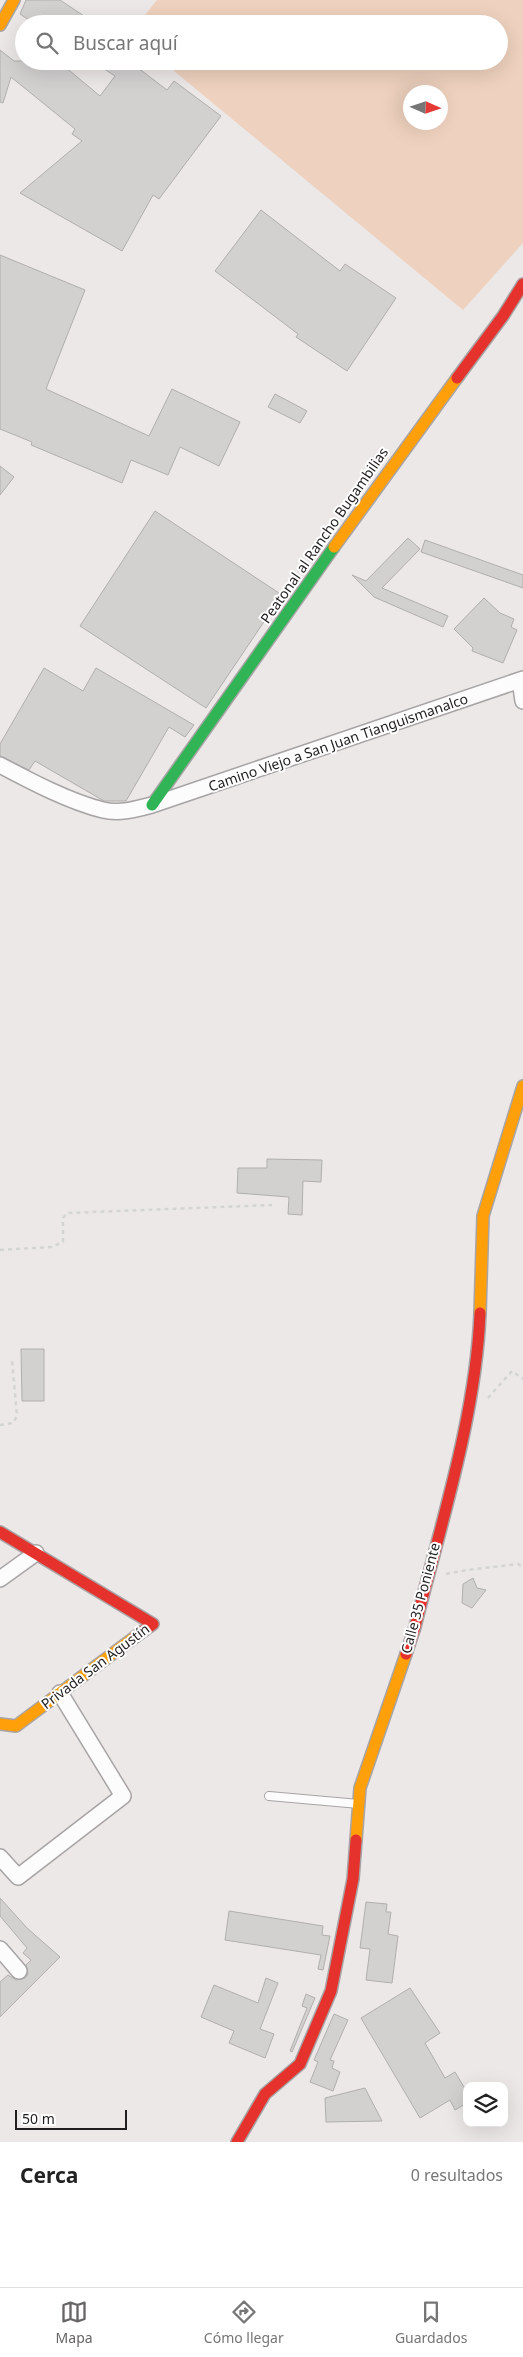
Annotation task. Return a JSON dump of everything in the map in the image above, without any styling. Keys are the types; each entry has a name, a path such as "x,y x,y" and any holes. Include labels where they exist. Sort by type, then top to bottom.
{"street":[{"path":"0,25 14,0"},
{"name":"Peatonal al Rancho Bugambilias","path":"152,805 379,483 503,316 523,284"},
{"path":"522,679 523,701"},
{"name":"Camino Viejo a San Juan Tianguismanalco","path":"0,765 72,799 103,810 121,811 152,805 522,679"},
{"name":"Calle 35 Poniente","path":"238,2142 265,2094 300,2064 331,1990 353,1879 360,1788 415,1627 425,1579 466,1423 479,1338 483,1216 523,1086"},
{"name":"Privada San Agustín","path":"0,1532 154,1624 16,1726 0,1724"},
{"path":"0,1579 36,1553"},
{"path":"0,1857 18,1877 123,1796 60,1693"},
{"path":"2,1956 19,1971"}],"lane":[{"path":"269,1796 358,1804"}],"path":[{"path":"0,1250 51,1248 63,1242 63,1218 67,1213 272,1205"},
{"path":"0,1425 13,1423 17,1416 12,1360"},
{"path":"485,1401 512,1371 523,1379"},
{"path":"425,1579 467,1570 518,1564 523,1567"}],"shaded area":[{"path":"157,0 523,0 523,243 463,310 173,70 508,70 508,15 145,15"}],"building":[{"path":"26,0 60,0 82,15 22,15 20,14"},
{"path":"0,50 15,61 15,70 69,70 100,96 115,76 106,70 141,70 167,90 174,81 221,116 159,199 153,195 122,251 20,193 82,141 72,134 75,129 11,77 3,103 0,102"},
{"path":"261,210 340,271 345,264 396,298 347,371 296,337 298,334 215,271"},
{"path":"0,255 85,290 46,389 149,436 172,389 240,422 219,466 180,447 168,475 131,460 122,483 31,445 32,442 0,429"},
{"path":"275,394 307,411 300,423 268,407"},
{"path":"0,466 14,477 0,495"},
{"path":"155,511 282,595 206,708 80,626"},
{"path":"408,538 420,549 382,588 448,616 443,627 374,597 352,575 366,581"},
{"path":"425,540 523,575 523,588 421,552"},
{"path":"484,598 500,613 514,619 511,627 517,630 503,663 472,651 473,648 454,629"},
{"path":"44,668 83,691 96,668 194,725 185,737 169,727 126,801 104,801 35,761 29,770 0,756 0,744"},
{"path":"267,1159 322,1160 321,1182 303,1181 302,1215 288,1214 289,1197 237,1193 238,1168 267,1168"},
{"path":"21,1349 44,1349 44,1401 22,1401"},
{"path":"473,1578 477,1588 486,1590 472,1608 462,1603 463,1584"},
{"path":"0,1898 27,1928 60,1957 0,2017 0,1982 8,1975 16,1980 25,1978 28,1974 26,1965 31,1960 23,1953 27,1948 0,1916"},
{"path":"366,1902 387,1904 386,1912 391,1912 388,1934 398,1936 392,1983 366,1980 370,1949 360,1948"},
{"path":"229,1911 323,1926 322,1935 330,1936 323,1970 318,1969 321,1955 225,1940"},
{"path":"266,1978 278,1983 260,2029 274,2034 265,2058 229,2043 234,2031 201,2017 214,1985 258,2003"},
{"path":"410,1988 440,2033 425,2043 445,2078 455,2072 463,2085 463,2105 455,2110 450,2100 420,2118 361,2018"},
{"path":"306,1994 315,1998 292,2052 290,2051 307,2008 302,2006"},
{"path":"334,2014 348,2020 330,2060 334,2061 332,2068 340,2072 333,2091 310,2082 318,2062 314,2060"},
{"path":"365,2088 382,2121 326,2122 325,2098"}],"traffic: fast":[{"path":"152,805 334,547"}],"traffic: slow":[{"path":"0,25 14,0"},
{"path":"334,547 457,378"},
{"path":"480,1313 483,1216 523,1086"},
{"path":"0,1724 16,1726 135,1637"},
{"path":"356,1840 360,1788 406,1654"}],"traffic: jam":[{"path":"457,378 503,316 523,284"},
{"path":"406,1654 415,1627 464,1431 472,1391 480,1313"},
{"path":"0,1532 153,1624 135,1637"},
{"path":"237,2142 265,2094 300,2064 331,1991 353,1879 356,1840"}]}
